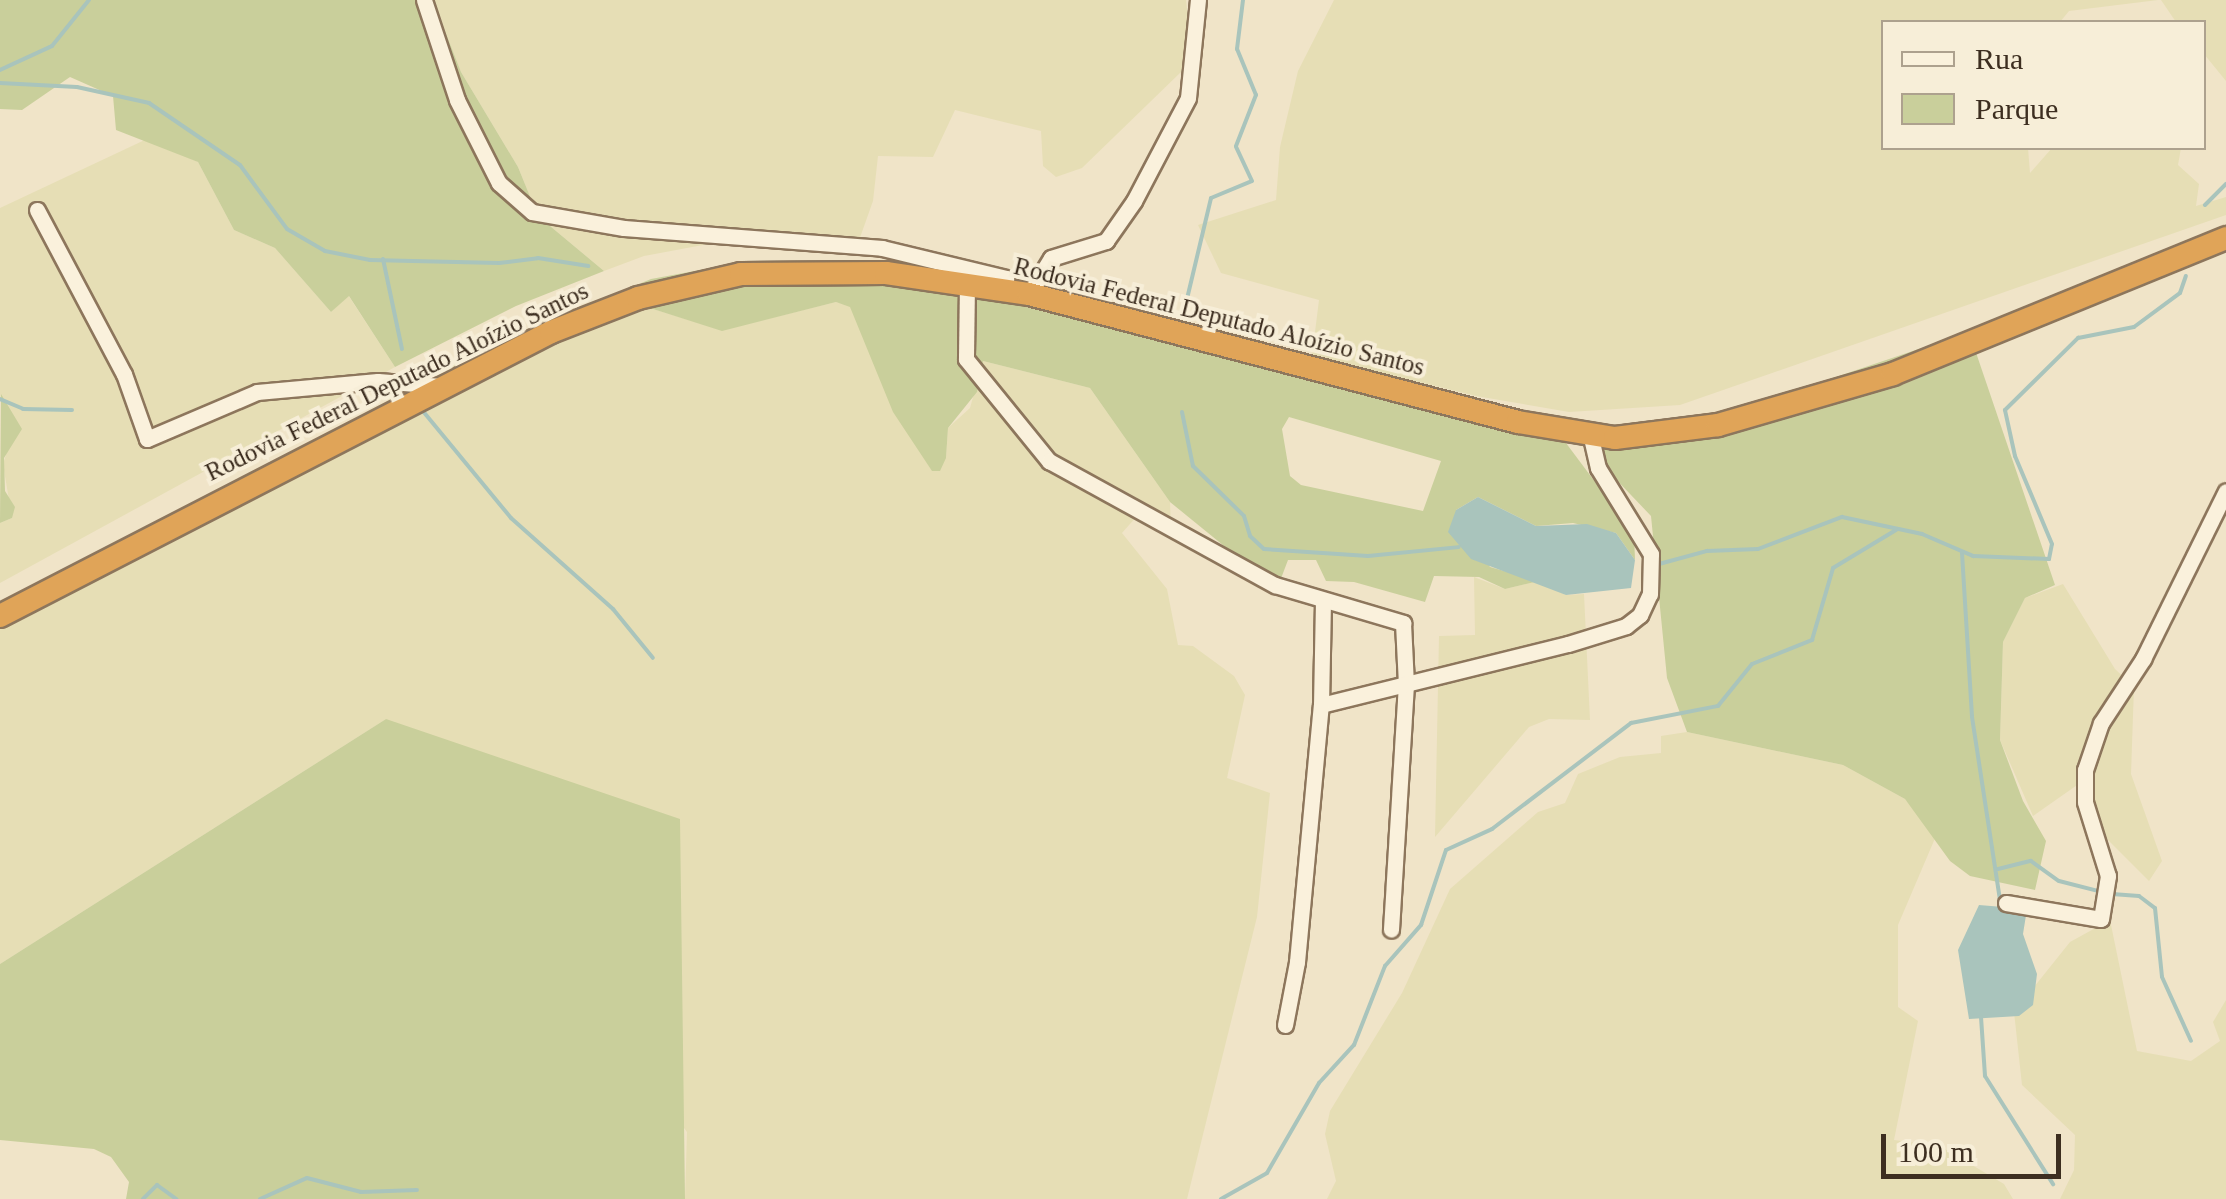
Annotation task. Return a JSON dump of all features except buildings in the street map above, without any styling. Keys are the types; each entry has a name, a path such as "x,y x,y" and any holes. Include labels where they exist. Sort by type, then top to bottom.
{"highway":[{"name":"Rodovia Federal Deputado Aloízio Santos","path":"0,616 551,332 683,284 814,269 994,285 1518,422 1590,433 1664,436 1893,374 2226,238"}],"street":[{"path":"424,0 458,100 499,183 532,212 624,228 882,248 994,285 1051,258 1106,241 1134,201 1188,98 1198,0"},
{"path":"37,210 124,374 147,439 257,392 378,382 441,386"},
{"path":"994,285 966,359 1035,450 1276,584 1403,623 1406,684 1390,930"},
{"path":"1321,705 1626,626 1647,605 1647,542 1598,468 1590,433"},
{"path":"2006,902 2101,919 2108,876 2083,791 2091,751 2226,491"},
{"path":"1285,1025 1297,962 1321,705 1323,600"}],"shaded area":[{"path":"433,0 1186,0 1191,44 1181,72 1082,168 1056,177 1043,166 1041,131 955,110 933,157 878,156 873,201 857,246 719,242 644,256 604,271 538,216 518,167 461,72"},
{"path":"1334,0 2158,0 2069,11 2062,20 1881,20 1881,150 2028,150 2030,173 2050,150 2181,150 2178,165 2199,184 2196,206 2226,197 2226,215 1680,405 1569,412 1476,396 1312,356 1319,300 1221,273 1198,225 1276,200 1280,147 1298,71"},
{"path":"2161,0 2226,0 2226,81 2206,56 2206,20 2175,20"},
{"path":"149,138 198,162 234,230 275,248 331,312 348,295 395,367 0,583 0,523 12,518 3,464 11,439 0,395 0,208"},
{"path":"836,302 850,306 946,458 948,428 970,408 983,361 1090,388 1170,502 1171,530 1137,516 1122,533 1167,589 1178,645 1193,646 1234,676 1245,695 1227,778 1270,793 1257,917 1187,1199 685,1199 687,1132 386,719 0,964 0,611 481,350 633,310 653,309 722,330"},
{"path":"1474,577 1505,589 1539,581 1566,595 1584,594 1590,720 1549,719 1529,727 1435,837 1439,636 1475,635"},
{"path":"2063,584 2115,669 2134,687 2131,774 2162,861 2149,881 2106,838 2080,783 2033,816 2000,740 2003,642 2025,598"},
{"path":"1687,732 1843,765 1905,799 1936,836 1898,925 1898,1007 1918,1021 1894,1140 1940,1146 2004,1184 2013,1199 1327,1199 1336,1181 1325,1134 1330,1111 1402,993 1450,889 1538,812 1565,803 1578,774 1620,757 1661,753 1661,736"},
{"path":"2110,920 2137,1051 2191,1061 2220,1041 2213,1022 2226,1000 2226,1199 2060,1199 2074,1170 2075,1135 2022,1085 2014,1012 2070,942"}],"green space":[{"path":"0,0 433,0 461,72 518,167 538,216 604,271 516,306 395,367 349,296 331,312 275,248 234,230 198,162 116,130 113,96 70,77 22,110 0,109"},
{"path":"806,263 899,275 1471,419 1560,435 1634,534 1635,560 1616,533 1573,523 1536,526 1478,497 1456,510 1490,567 1539,581 1505,589 1479,577 1434,576 1425,602 1354,582 1326,581 1316,560 1288,560 1277,589 1170,502 1090,388 983,361 977,392 948,428 946,458 940,471 932,471 893,412 850,307 836,302 722,331 653,309 633,310 481,350 651,279 722,266","holes":["1289,417 1441,461 1423,511 1301,485 1290,476 1282,429"]},
{"path":"1969,332 2055,585 2025,598 2003,642 2000,740 2023,801 2046,841 2035,890 1970,876 1950,861 1905,799 1843,765 1687,732 1667,678 1651,516 1591,453 1612,435 1685,428"},
{"path":"1,394 22,429 4,458 5,491 15,507 12,518 0,523"},
{"path":"386,719 680,819 685,1199 126,1199 129,1182 111,1157 94,1149 0,1140 0,964"}],"water":[{"path":"1478,497 1536,526 1587,524 1616,533 1635,560 1631,588 1566,595 1471,559 1448,532 1456,510"},
{"path":"1979,905 2027,909 2023,934 2037,974 2033,1005 2019,1016 1969,1019 1958,950"}],"waterway":[{"path":"0,70 52,46 89,0"},
{"path":"1186,303 1211,198 1252,181 1236,146 1256,95 1237,49 1243,0"},
{"path":"0,83 77,87 149,103 240,165 287,229 325,251 370,260 499,263 538,258 588,266"},
{"path":"2205,205 2226,184"},
{"path":"383,259 402,349"},
{"path":"1659,564 1707,551 1758,549 1842,517 1922,534 1973,556 2049,559 2052,544 2015,456 2005,410 2078,338 2134,327 2180,293 2186,276"},
{"path":"0,399 23,409 72,410"},
{"path":"422,410 511,518 613,609 653,658"},
{"path":"1182,412 1193,466 1244,516 1250,536 1264,549 1368,556 1459,547"},
{"path":"1221,1199 1267,1173 1319,1083 1354,1045 1385,966 1421,925 1446,850 1492,829 1631,723 1718,706 1752,664 1812,640 1833,568 1896,530"},
{"path":"1962,553 1972,717 2000,899"},
{"path":"1998,869 2031,861 2059,881 2102,892"},
{"path":"2112,894 2139,896 2155,908 2162,977 2191,1041"},
{"path":"1981,1017 1985,1076 2053,1184"},
{"path":"260,1199 307,1178 361,1192 417,1190"},
{"path":"143,1199 157,1185 176,1199"}]}
